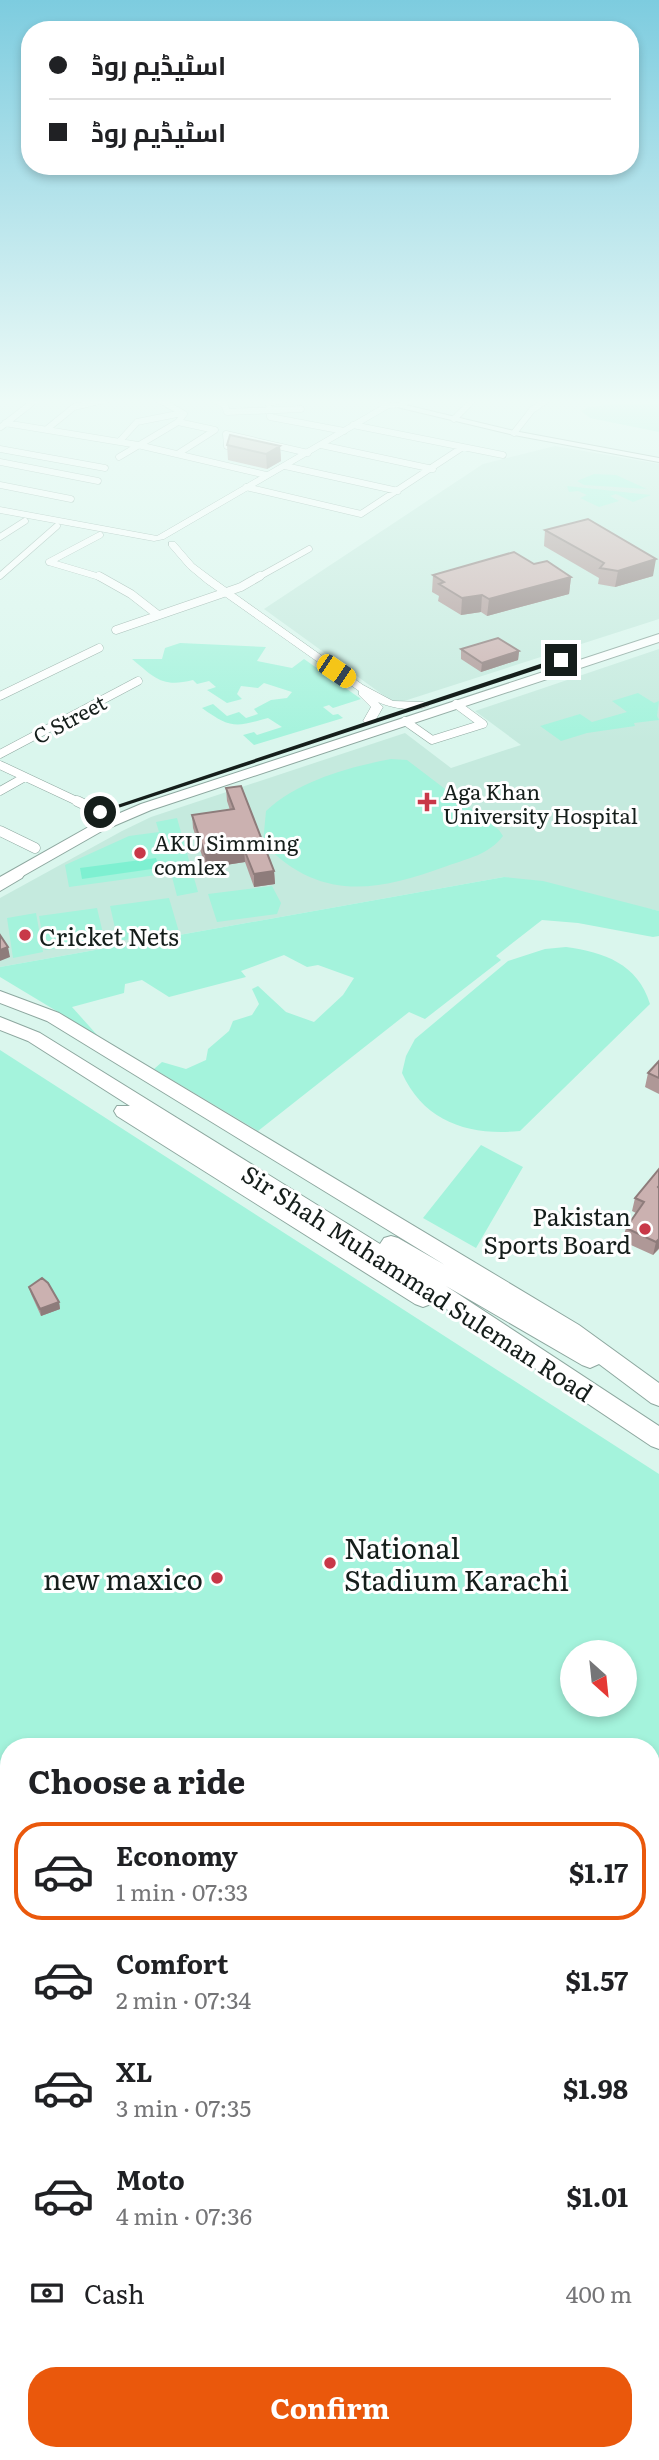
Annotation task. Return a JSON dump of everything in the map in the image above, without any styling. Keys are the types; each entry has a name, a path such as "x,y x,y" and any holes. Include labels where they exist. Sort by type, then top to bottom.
{"main road":[{"path":"19,514 156,542 359,687 391,704 422,705"},
{"path":"156,542 204,514"},
{"path":"0,516 100,535 156,542 172,542 188,524"},
{"path":"172,542 186,561"},
{"path":"0,868 100,812 369,721 659,628"},
{"path":"0,885 97,828 135,810 659,638"},
{"path":"359,687 377,707 369,721"},
{"path":"0,985 25,997 48,1015 571,1331 659,1397"},
{"path":"0,997 48,1015"},
{"path":"0,1012 47,1030 183,1123"},
{"path":"0,1023 34,1037 183,1123"},
{"path":"0,1036 37,1054 376,1269 654,1437"},
{"name":"Sir Shah Muhammad Suleman Road","path":"183,1123 659,1397"},
{"name":"Sir Shah Muhammad Suleman Road","path":"183,1123 654,1437"}],"street":[{"path":"0,537 25,521"},
{"path":"0,576 57,526"},
{"path":"100,535 49,562 96,573 122,586 158,615"},
{"path":"116,630 241,587 309,549"},
{"path":"0,696 99,648"},
{"name":"C Street","path":"0,754 138,681"},
{"path":"405,721 432,740 483,724 456,705"},
{"path":"0,765 100,812"},
{"path":"0,791 25,777"},
{"path":"0,831 35,848"}],"shaded area":[{"path":"408,514 659,514 659,619 401,702 390,700 264,609"},
{"path":"180,643 266,647 257,661 292,668 304,659 361,699 333,708 329,705 323,707 333,715 338,714 343,718 254,745 243,735 254,732 257,735 282,727 268,718 241,724 227,723 202,708 213,704 227,716 239,712 246,718 258,714 254,709 271,700 287,698 292,692 264,683 258,688 241,686 237,694 242,699 227,703 207,690 216,687 209,681 197,684 193,680 166,682 153,676 132,659 162,659 165,648"},
{"name":"Aga Khan University Hospital","path":"659,649 659,911 504,877 0,967 0,898 151,817 405,733 451,768 521,745 475,711"},
{"path":"638,693 654,703 659,701 659,720 587,733 561,741 540,726 580,714 592,722 627,712 612,701"},
{"path":"391,759 407,760 499,830 503,836 491,848 478,855 421,875 373,886 328,883 306,875 284,862 263,843 266,811 279,800 325,777"},
{"name":"AKU Simming comlex","path":"177,818 198,892 177,896 171,873 69,887 65,865 129,836 159,832 156,822"},
{"path":"156,858 159,868 82,879 80,868"},
{"path":"504,877 543,881 659,911 659,936 542,920 496,956 501,960 425,1019 409,1012 258,1131 154,1069 162,1062 186,1069 206,1060 208,1049 229,1031 233,1021 252,1015 259,1004 252,989 258,986 286,1012 314,1022 343,995 354,978 318,965 307,967 284,955 241,971 246,977 169,997 142,980 125,984 124,993 72,1007 98,1036 0,977 0,967"},
{"path":"272,886 281,903 277,914 217,922 208,894"},
{"path":"169,898 179,932 118,941 110,906"},
{"path":"97,908 105,942 45,950 39,916"},
{"name":"Cricket Nets","path":"36,913 43,952 13,958 7,918"},
{"path":"566,947 593,952 618,962 637,979 650,1004 520,1131 466,1128 436,1114 411,1090 402,1073 406,1056 415,1039 508,961 545,949"},
{"name":"National Stadium Karachi","path":"0,1050 659,1474 659,1738 0,1738"},
{"path":"481,1145 523,1167 476,1248 423,1218"}],"building":[{"path":"588,519 656,559 618,571 600,568 604,563 545,530"},
{"path":"514,552 534,564 547,561 571,577 489,599 482,595 462,598 439,584 444,582 433,575"},
{"path":"498,638 519,651 482,663 461,649"},
{"path":"241,786 274,871 254,874 244,849 205,854 192,815 234,809 226,788"},
{"path":"0,935 8,947 0,950"},
{"path":"659,1061 659,1078 648,1073"},
{"name":"Pakistan Sports Board","path":"659,1169 659,1239 656,1242 626,1228 644,1202 635,1198"},
{"path":"42,1278 59,1302 40,1309 29,1287"}],"place":[{"name":"Aga Khan University Hospital","path":"427,802"},
{"name":"AKU Simming comlex","path":"140,853"},
{"name":"Cricket Nets","path":"25,935"},
{"name":"Pakistan Sports Board","path":"645,1229"},
{"name":"National Stadium Karachi","path":"330,1563"},
{"name":"new maxico","path":"217,1578"}],"route":[{"path":"100,812 185,781 561,660"}]}
